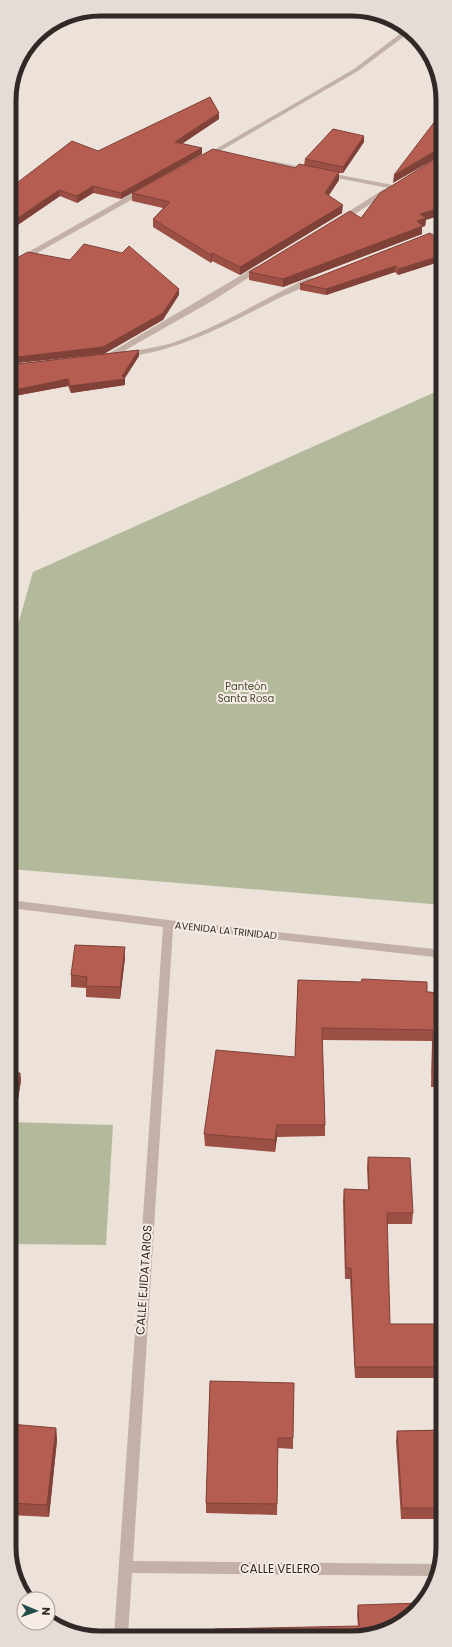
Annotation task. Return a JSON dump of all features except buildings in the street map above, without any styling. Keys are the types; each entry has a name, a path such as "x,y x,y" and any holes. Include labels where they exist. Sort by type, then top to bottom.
{"street":[{"path":"202,159 356,70 404,34"},
{"path":"215,151 231,155"},
{"path":"262,161 396,186 335,222"},
{"path":"16,261 147,189"},
{"path":"416,242 436,234"},
{"path":"268,263 209,299 101,358 130,355 182,342 288,290 316,278"},
{"name":"AVENIDA LA TRINIDAD","path":"16,905 168,924 436,953"},
{"name":"CALLE EJIDATARIOS","path":"121,1631 168,924"},
{"name":"CALLE VELERO","path":"125,1567 433,1570"}],"green space":[{"name":"Panteón Santa Rosa","path":"436,392 436,904 16,869 16,632 33,572"},
{"path":"16,1122 113,1125 106,1245 16,1244"}]}
